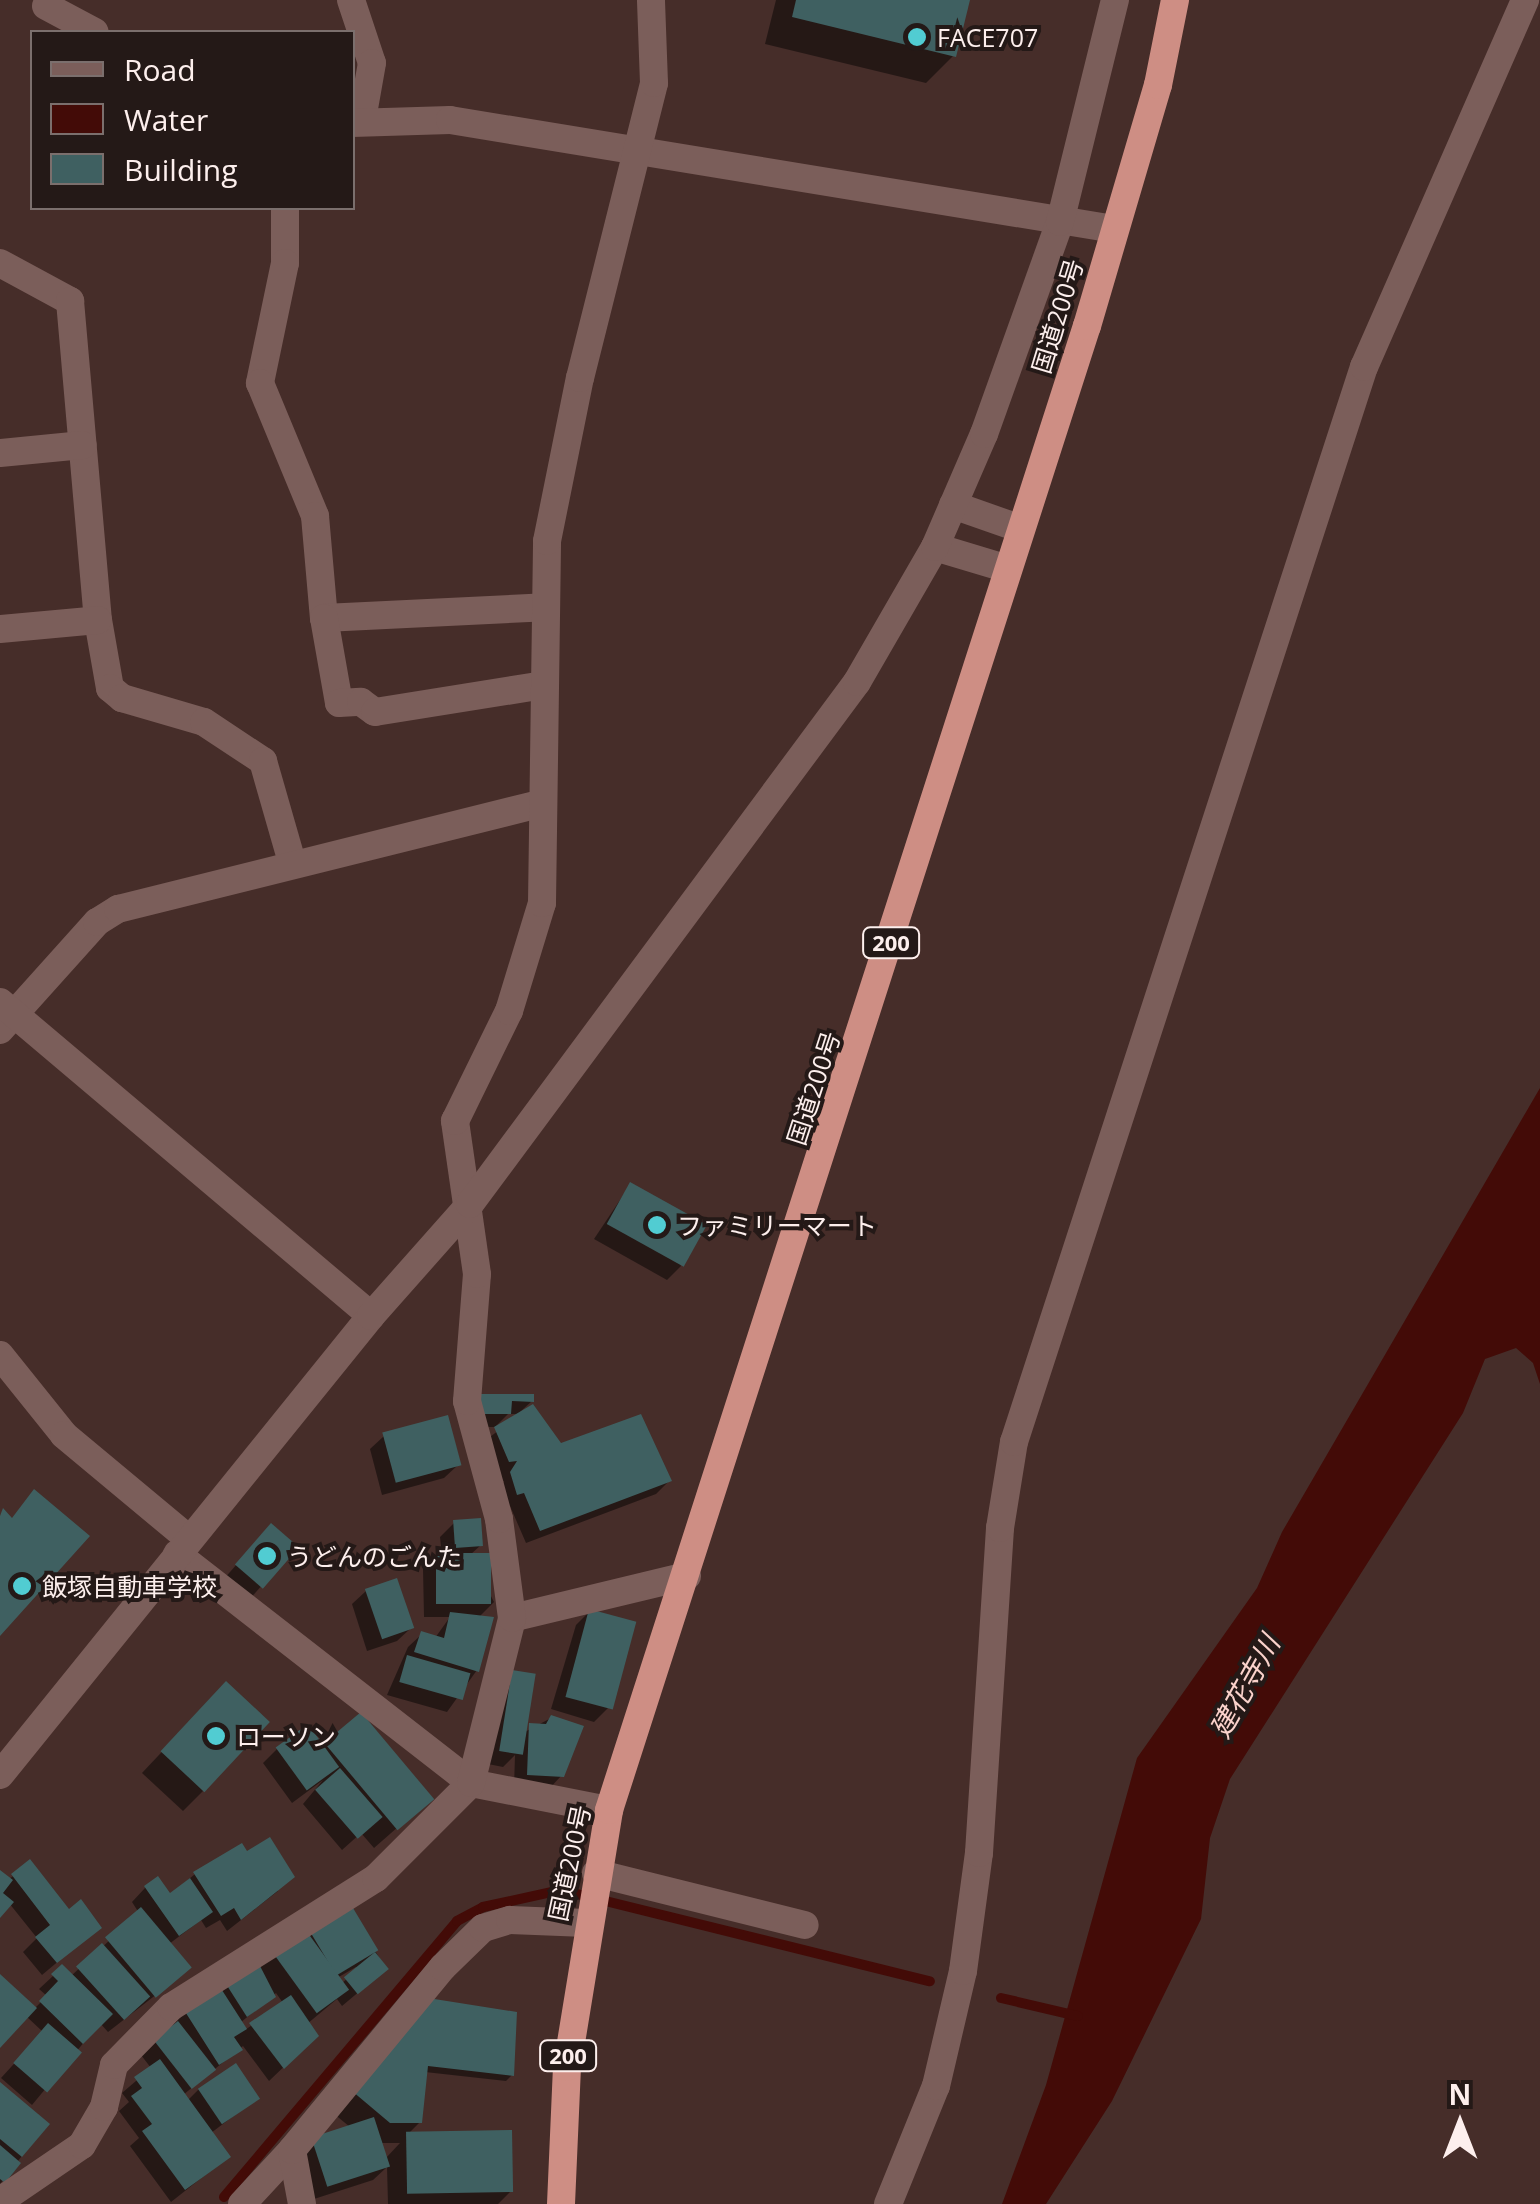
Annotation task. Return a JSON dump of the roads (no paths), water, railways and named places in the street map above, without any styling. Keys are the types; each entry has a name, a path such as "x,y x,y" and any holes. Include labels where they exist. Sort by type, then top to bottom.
{"highway":[{"name":"国道200号","path":"562,2204 567,2067 591,1897 609,1810 1021,528 1158,85 1175,0"}],"street":[{"path":"351,0 372,63 357,121 450,120 638,147 1114,229"},
{"path":"0,2201 39,2180 82,2145 104,2108 114,2065 171,2006 376,1878 471,1783 512,1618 499,1519 467,1400 478,1274 455,1121 508,1012 542,903 540,804 547,541 580,378 654,83 651,0"},
{"path":"0,1776 370,1316 470,1204 856,682 935,547 953,504 1060,222 1115,0"},
{"path":"888,2204 936,2086 962,1970 980,1853 1000,1528 1014,1442 1045,1333 1364,367 1525,0"},
{"path":"46,6 91,30"},
{"path":"285,210 285,262 260,382 315,516 324,618 338,702 361,702 376,712 544,685"},
{"path":"0,263 70,301 98,620 110,688 122,698 204,722 263,762 292,862"},
{"path":"0,453 83,445"},
{"path":"953,504 1021,528"},
{"path":"935,547 1008,569"},
{"path":"324,618 546,607"},
{"path":"0,630 98,620"},
{"path":"370,1316 5,1016 97,922 118,909 292,862 540,804"},
{"path":"0,1355 64,1435 182,1546 471,1783 609,1810"},
{"path":"512,1618 686,1576"},
{"path":"242,2204 292,2150 443,1967 483,1928 591,1897 805,1926"},
{"path":"292,2150 302,2204"}],"water":[{"name":"建花寺川","path":"1540,1088 1540,1384 1533,1363 1516,1348 1485,1359 1463,1413 1230,1779 1210,1838 1201,1919 1112,2101 1046,2204 1002,2204 1046,2085 1137,1758 1257,1588 1282,1532"}],"waterway":[{"path":"224,2197 457,1921 483,1907 561,1890 930,1981"},
{"path":"1001,1998 1078,2016"}],"place":[{"name":"FACE707","path":"917,37"},
{"name":"ファミリーマート","path":"657,1225"},
{"name":"うどんのごんた","path":"267,1556"},
{"name":"飯塚自動車学校","path":"22,1586"},
{"name":"ローソン","path":"216,1736"}]}
